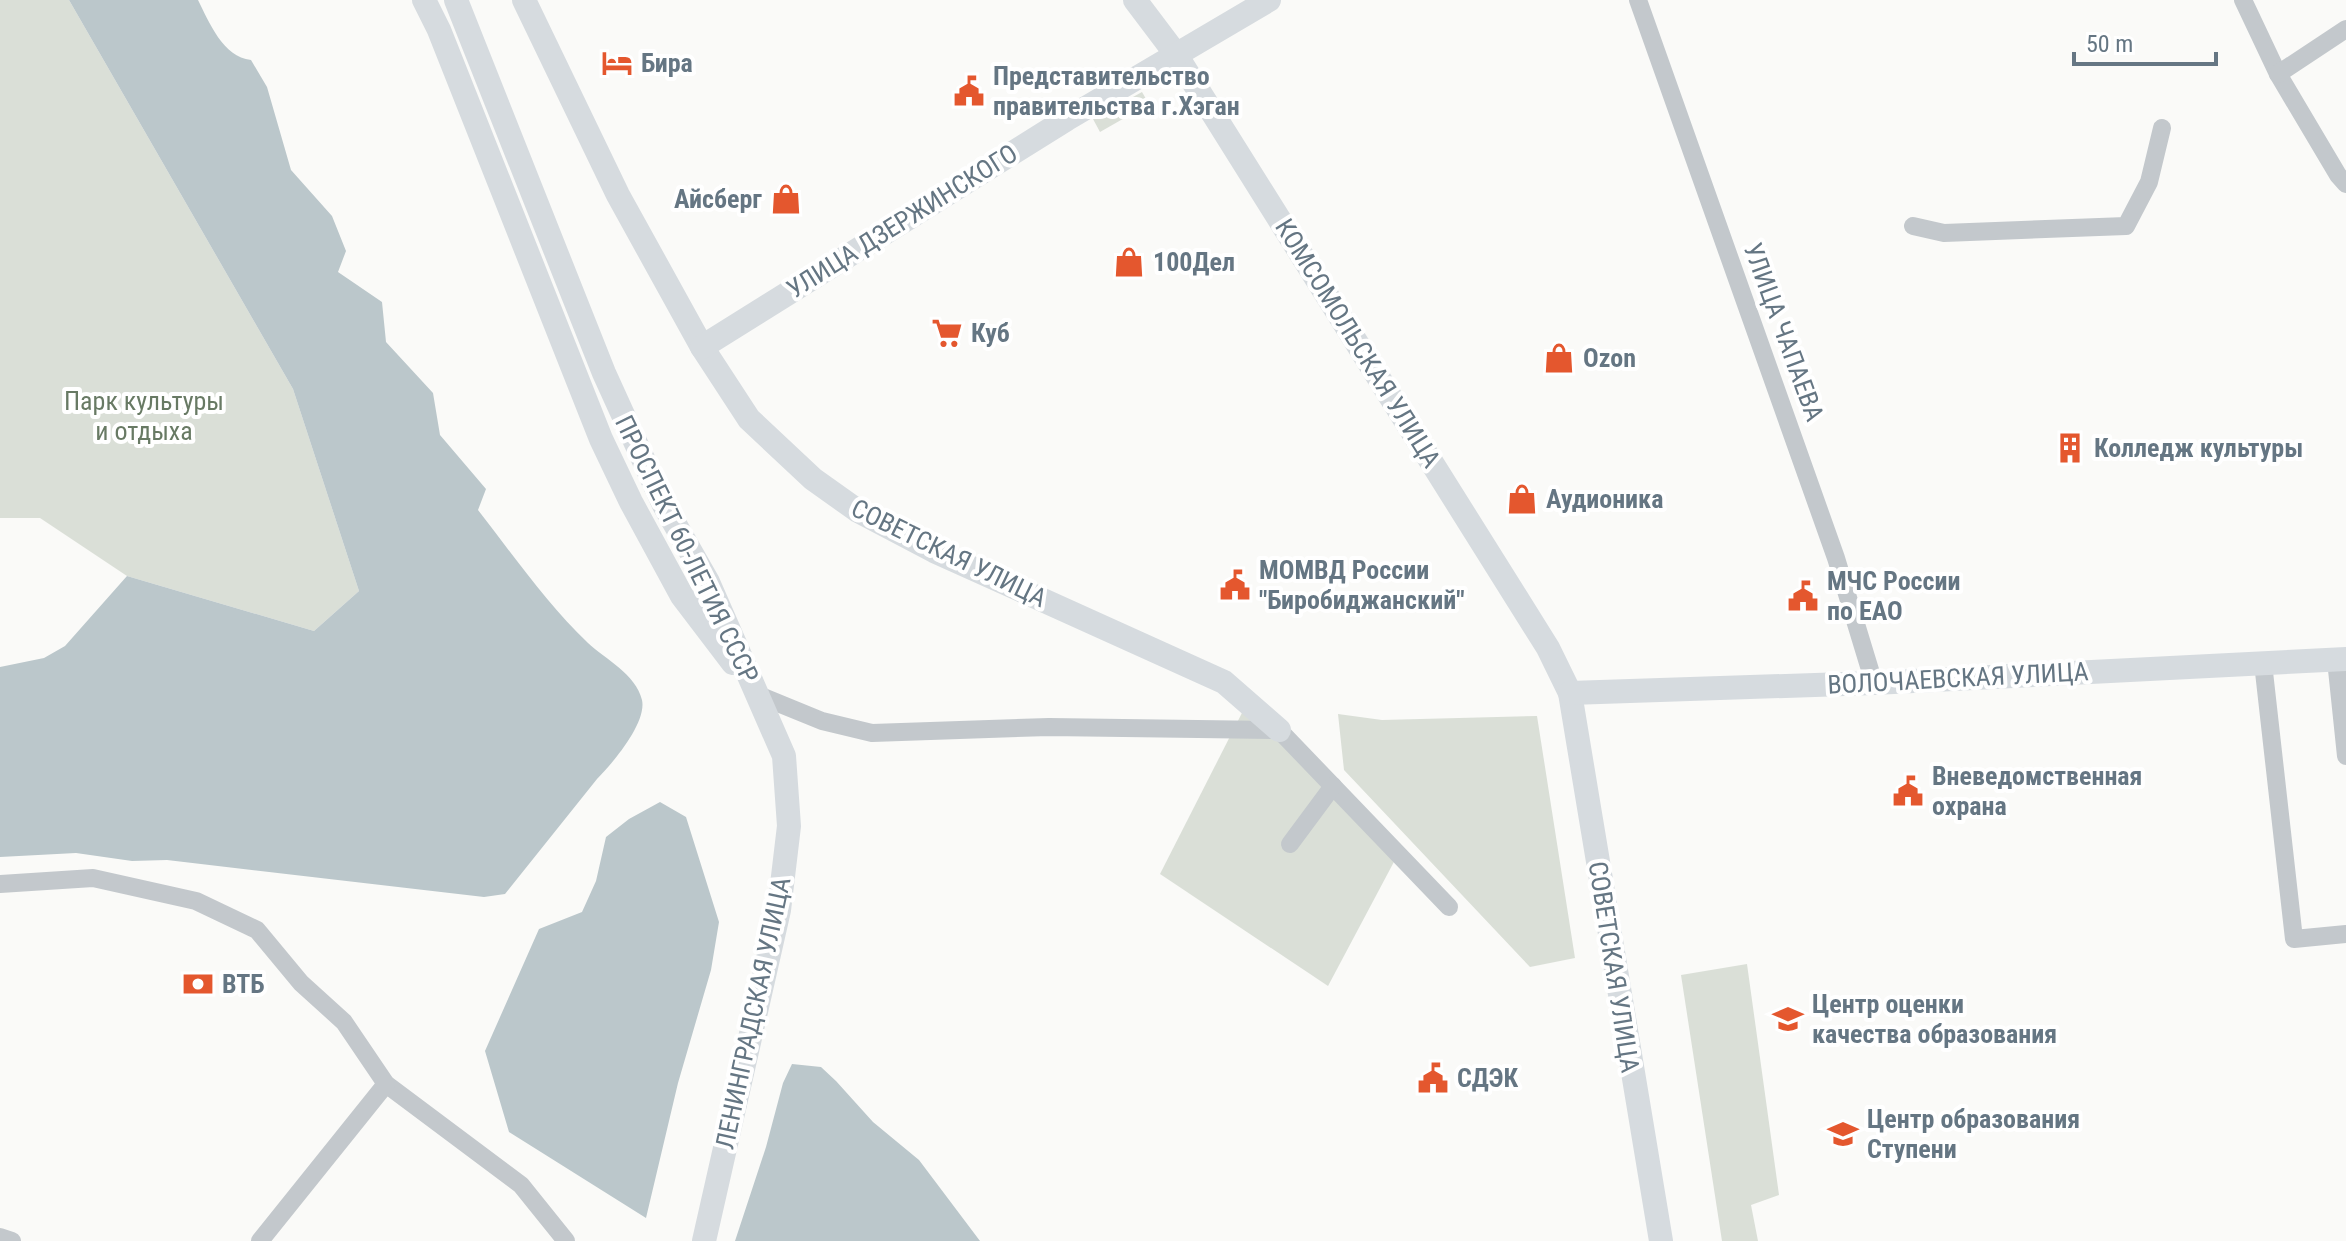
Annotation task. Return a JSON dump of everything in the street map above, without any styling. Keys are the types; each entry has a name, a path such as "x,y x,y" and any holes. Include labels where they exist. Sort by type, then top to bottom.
{"main road":[{"name":"ПРОСПЕКТ 60-ЛЕТИЯ СССР","path":"424,0 439,30 578,384 631,502 682,596 756,694"},
{"name":"ПРОСПЕКТ 60-ЛЕТИЯ СССР","path":"456,0 604,373 664,505 708,582 756,694"},
{"name":"СОВЕТСКАЯ УЛИЦА","path":"524,0 618,195 702,347 749,419 813,479 858,511 934,551 1224,682 1279,730"},
{"name":"КОМСОМОЛЬСКАЯ УЛИЦА","path":"1135,0 1175,53 1539,634 1570,693"},
{"name":"УЛИЦА ДЗЕРЖИНСКОГО","path":"702,347 1175,53 1269,0"},
{"path":"578,384 604,373"},
{"name":"ВОЛОЧАЕВСКАЯ УЛИЦА","path":"1570,693 1874,683 2341,659"},
{"name":"СОВЕТСКАЯ УЛИЦА","path":"1570,693 1661,1241"},
{"name":"ЛЕНИНГРАДСКАЯ УЛИЦА","path":"704,1241 779,910 789,826 784,756 756,694"}],"street":[{"name":"УЛИЦА ЧАПАЕВА","path":"1638,0 1833,547 1874,683"},
{"path":"2243,0 2278,74 2346,184"},
{"path":"2278,74 2346,29"},
{"path":"1913,226 1944,233 2126,226 2149,182 2162,128"},
{"path":"2341,659 2346,756"},
{"path":"2263,663 2294,939 2346,934"},
{"path":"756,694 822,721 872,733 1049,727 1279,730"},
{"name":"СОВЕТСКАЯ УЛИЦА","path":"1279,730 1449,907"},
{"path":"1290,844 1333,786"},
{"path":"0,884 93,878 196,901 257,930 301,983 344,1022 386,1084 521,1185 566,1241"},
{"path":"260,1241 386,1084"},
{"path":"0,1237 12,1241"}],"green space":[{"name":"Парк культуры и отдыха","path":"0,0 69,0 293,389 359,591 314,631 127,576 40,518 0,518"},
{"path":"1142,92 1149,104 1100,132 1093,119"},
{"path":"1245,707 1396,858 1328,986 1160,874"},
{"path":"1338,714 1382,720 1537,716 1575,958 1530,967 1344,770"},
{"path":"1747,964 1779,1195 1751,1205 1758,1241 1722,1241 1681,975"}],"shaded area":[{"path":"69,0 198,0 212,28 225,45 232,52 251,60 267,87 291,170 332,216 346,251 338,272 382,302 386,342 433,393 440,435 486,489 478,510 558,612 588,643 627,675 639,691 642,709 627,742 505,894 484,897 167,860 132,861 76,853 0,857 0,667 44,658 65,646 127,576 314,631 359,591 293,389"},
{"path":"660,802 686,817 719,922 711,970 678,1083 646,1218 509,1132 485,1051 539,929 582,912 596,881 606,837 629,819"},
{"path":"792,1064 821,1067 836,1081 873,1122 919,1160 980,1241 735,1241 783,1083"}],"place":[{"name":"Бира","path":"617,63"},
{"name":"Представительство правительства г.Хэган","path":"969,91"},
{"name":"Айсберг","path":"786,199"},
{"name":"100Дел","path":"1129,262"},
{"name":"Куб","path":"947,333"},
{"name":"Ozon","path":"1559,358"},
{"name":"Колледж культуры","path":"2070,448"},
{"name":"Аудионика","path":"1522,499"},
{"name":"МОМВД России \"Биробиджанский\"","path":"1235,585"},
{"name":"МЧС России по ЕАО","path":"1803,596"},
{"name":"Вневедомственная охрана","path":"1908,791"},
{"name":"ВТБ","path":"198,984"},
{"name":"Центр оценки качества образования","path":"1788,1019"},
{"name":"СДЭК","path":"1433,1078"},
{"name":"Центр образования Ступени","path":"1843,1134"}]}
